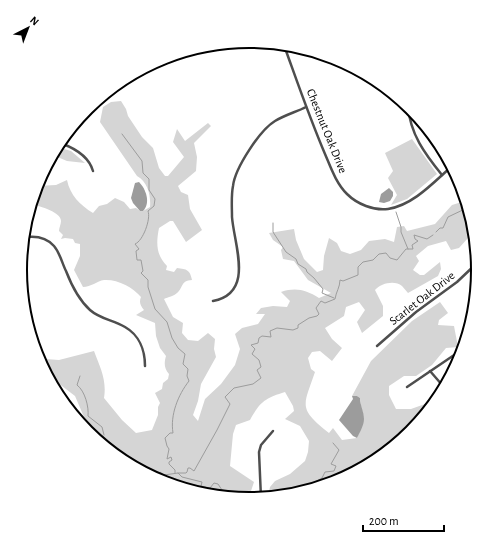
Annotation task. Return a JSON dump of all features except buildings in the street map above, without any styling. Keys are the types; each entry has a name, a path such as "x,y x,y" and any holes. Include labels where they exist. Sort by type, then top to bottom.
{"street":[{"name":"Chestnut Oak Drive","path":"286,51 316,135 336,179 346,193 356,202 368,207 379,209 396,207 416,196 448,170"},
{"path":"213,301 225,298 235,287 240,274 232,218 233,186 237,172 261,134 275,121 306,107"},
{"path":"410,116 412,128 418,144 442,175"},
{"path":"65,145 77,151 88,160 93,171"},
{"path":"30,237 45,238 55,247 71,284 89,309 100,317 124,326 130,330 139,341 145,354 145,366"},
{"name":"Scarlet Oak Drive","path":"377,346 416,312 457,282 472,268"},
{"path":"408,387 456,354"},
{"path":"430,371 441,384"},
{"path":"261,493 259,452 264,440 273,431"}],"shaded area":[{"path":"121,101 128,116 142,137 153,148 159,168 165,176 168,176 184,157 173,142 177,129 185,141 208,123 211,126 194,143 197,157 196,171 178,186 181,192 188,195 190,209 202,230 186,242 173,221 170,221 159,228 157,239 159,253 163,262 167,266 166,270 174,272 177,268 183,269 189,272 192,280 184,283 176,294 164,299 173,317 183,323 182,333 188,340 198,341 208,333 215,339 214,349 216,357 201,384 198,401 193,415 198,421 205,399 221,384 235,365 240,349 235,334 242,328 258,324 265,314 256,314 261,308 273,306 287,307 290,301 281,292 286,290 301,290 319,298 331,293 308,280 294,261 283,259 281,250 283,247 273,240 269,233 294,229 296,240 304,259 317,272 323,270 324,256 329,238 337,243 341,251 350,254 361,250 369,241 385,239 394,242 397,227 404,226 407,231 435,224 452,205 461,202 468,227 470,241 468,238 459,248 451,250 446,241 428,246 416,256 419,261 413,270 420,275 424,275 440,262 441,269 438,276 408,293 402,286 396,283 388,283 375,290 383,306 383,316 362,333 357,322 365,310 359,302 346,307 344,316 325,328 332,339 342,348 332,361 320,351 312,352 308,358 311,369 315,372 306,400 308,412 319,425 329,433 333,428 342,440 357,438 364,418 360,398 357,396 352,396 371,361 412,321 440,302 448,313 439,320 438,325 454,326 458,347 446,348 432,365 416,376 404,376 389,386 389,395 396,409 411,409 425,404 426,406 396,438 373,456 335,476 293,489 269,492 270,487 275,481 290,474 305,461 309,441 300,426 285,419 294,411 293,406 285,392 272,396 260,405 250,420 236,425 233,434 230,466 254,482 252,493 235,493 206,489 178,481 151,470 126,456 103,438 88,424 75,396 57,382 45,359 59,360 94,351 104,379 104,398 122,420 136,433 152,430 158,415 158,407 160,403 155,393 162,389 163,383 168,379 169,374 165,365 166,356 160,348 156,336 155,323 136,315 144,310 140,304 141,297 138,293 119,282 109,280 104,280 83,287 74,270 80,256 80,244 75,243 73,239 61,239 63,235 59,231 61,222 58,215 50,210 37,205 44,186 56,185 67,180 70,190 76,199 93,213 99,206 107,204 115,198 124,202 130,209 136,208 143,211 150,207 150,198 144,182 137,176 100,122 103,107 111,102"},
{"path":"412,139 437,174 407,199 391,205 397,195 388,178 393,171 385,153"},
{"path":"63,149 71,151 85,163 67,161 58,157"},
{"path":"139,182 144,188 147,196 147,204 143,211 140,211 133,203 131,198 135,183"},
{"path":"389,188 393,192 393,196 390,201 384,203 379,202 381,194"},
{"path":"352,396 357,396 360,398 364,416 363,426 357,438 353,436 339,420 353,399"}],"waterway":[{"path":"122,134 142,161 143,173 149,179 149,190 155,199 154,206 148,211 149,215 147,224 141,239 135,244 139,249 136,251 137,260 141,260 143,271 141,273 148,280 148,287 155,309 167,322 172,338 178,348 185,354 183,364 188,369 187,376 189,381 181,392 174,412 172,426 173,433 170,433 165,438 169,449 167,459 171,457 172,460 169,464 175,470 175,473"},
{"path":"436,232 440,228 443,228 448,217 463,210"},
{"path":"396,212 401,227 401,232 408,249"},
{"path":"273,223 273,232 286,252 296,259 298,264 306,269 307,272 314,278 323,289 322,293 334,298"},
{"path":"178,473 186,473 188,468 194,471 230,404 225,397 234,388 253,384 261,378 257,370 261,367 259,360 252,354 255,349 251,345 258,343 259,338 262,336 271,337 270,331 277,328 293,330 298,328 298,325 309,318 317,316 319,314 316,308 321,301 325,303 335,299 340,280 343,281 358,275 358,267 363,262 373,260 379,254 386,253 390,258 397,260 406,249 413,249 412,245 418,241 415,239 414,235 427,239 433,235"},
{"path":"80,376 77,385 86,399 88,416 102,427 104,435"},
{"path":"315,483 322,478 325,472 334,471 336,466 331,464 339,450 333,443"},
{"path":"159,474 160,472 164,475 178,473 182,477 202,482 201,486 210,488 214,483 218,484 222,490 226,492"}]}
